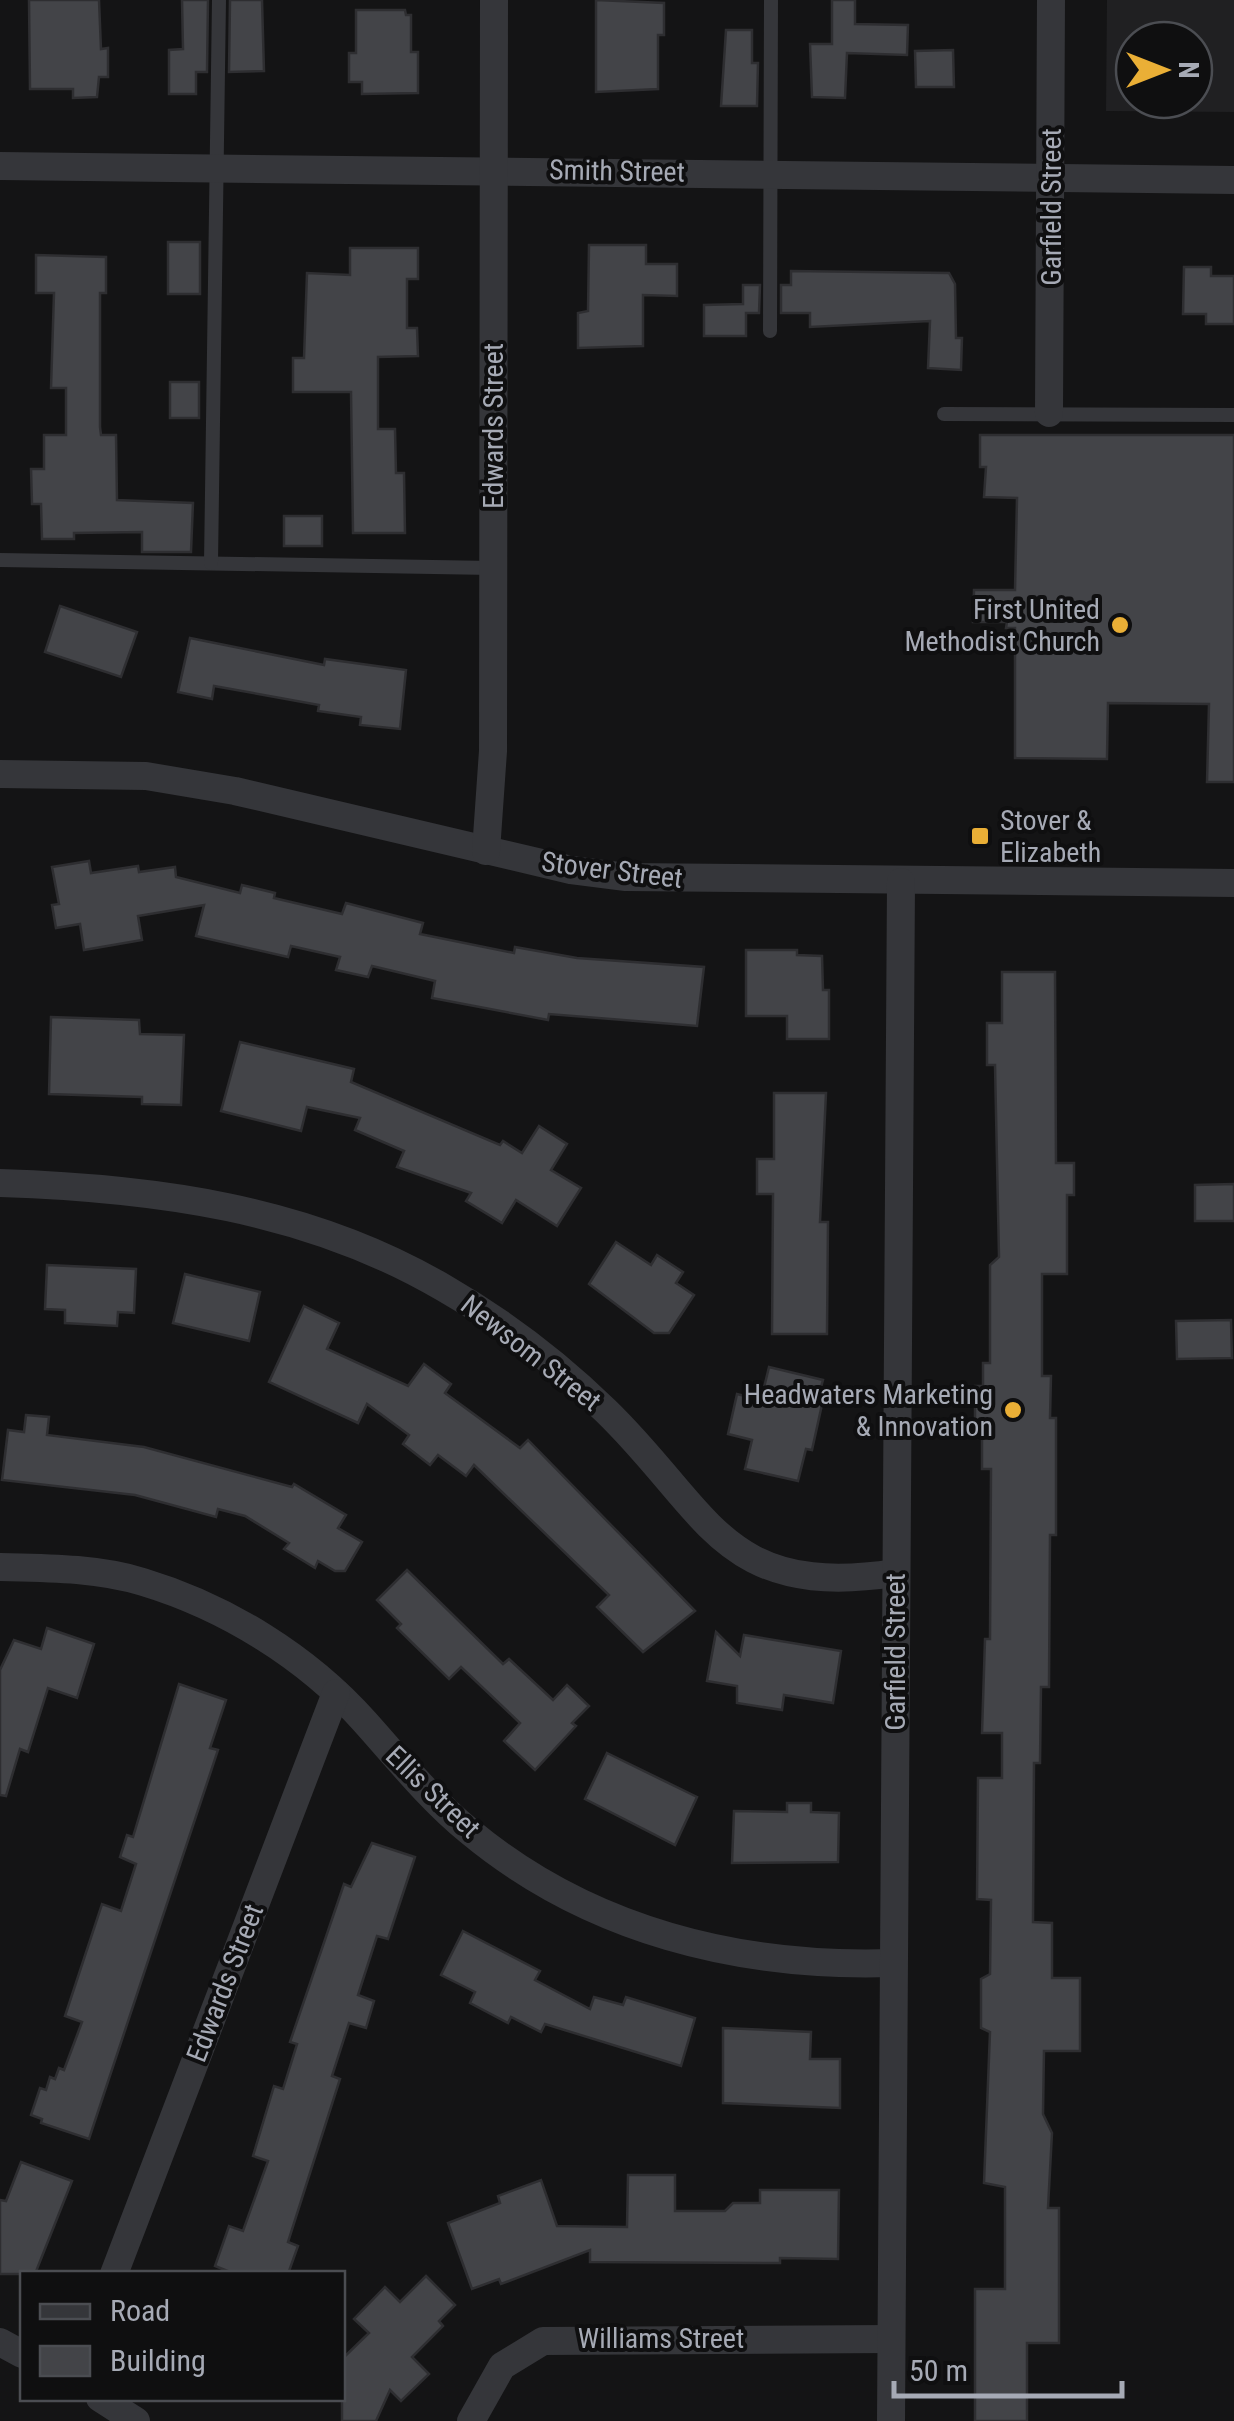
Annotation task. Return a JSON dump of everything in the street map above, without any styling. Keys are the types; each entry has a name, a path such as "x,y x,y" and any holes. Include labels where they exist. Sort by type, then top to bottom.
{"street":[{"name":"Edwards Street","path":"486,851 493,752 494,0"},
{"name":"Garfield Street","path":"1049,414 1051,0"},
{"name":"Smith Street","path":"0,166 1234,180"},
{"name":"Stover Street","path":"0,774 146,776 235,791 486,851 626,878 1234,883"},
{"name":"Garfield Street","path":"891,2421 901,882"},
{"name":"Newsom Street","path":"0,1183 152,1191 270,1216 382,1256 497,1320 560,1369 608,1413 703,1524 731,1546 772,1567 824,1578 896,1573"},
{"name":"Ellis Street","path":"0,1568 60,1569 141,1581 208,1607 254,1631 336,1693 424,1790 470,1832 522,1869 595,1909 653,1932 723,1952 837,1965 893,1964"},
{"name":"Edwards Street","path":"115,2271 336,1693"},
{"name":"Williams Street","path":"471,2421 502,2366 543,2341 891,2339"},
{"path":"105,2401 136,2421"}],"lane":[{"path":"210,563 219,0"},
{"path":"770,330 771,0"},
{"path":"944,414 1234,415"},
{"path":"0,560 492,568"}],"shaded area":[{"path":"1107,0 1234,0 1234,112 1214,112 1214,20 1114,20 1114,111 1106,111"}],"building":[{"path":"29,0 99,0 101,49 108,48 108,77 99,77 97,97 73,98 73,89 30,89"},
{"path":"182,0 208,0 207,72 196,72 196,94 169,94 169,50 183,49"},
{"path":"230,0 262,0 264,71 229,72"},
{"path":"596,0 664,3 664,35 658,35 658,89 596,92"},
{"path":"832,0 855,0 855,24 908,25 907,55 847,53 845,98 812,97 810,44 832,44"},
{"path":"356,10 405,10 406,15 411,15 411,52 418,52 418,93 362,94 362,82 349,82 349,53 356,53"},
{"path":"726,30 752,30 752,63 758,63 757,106 721,106"},
{"path":"953,50 954,87 916,87 915,51"},
{"path":"168,242 200,242 200,294 168,294"},
{"path":"589,245 646,245 646,264 677,264 677,296 643,295 643,346 578,348 578,313 588,311"},
{"path":"350,248 418,248 418,279 407,279 407,328 417,328 418,356 378,357 378,429 395,429 396,473 404,473 405,533 353,533 351,392 293,392 293,358 304,358 307,273 350,275"},
{"path":"36,255 106,257 106,293 100,293 100,427 101,435 116,435 117,500 193,503 191,552 142,552 142,532 74,533 74,539 42,539 41,504 32,504 31,469 44,469 44,435 66,435 66,388 51,388 54,293 36,293"},
{"path":"1184,267 1211,267 1211,276 1234,276 1234,324 1206,324 1206,314 1183,314"},
{"path":"791,271 949,273 955,284 956,338 962,338 961,370 928,368 930,321 810,327 810,313 781,313 781,285 791,285"},
{"path":"743,285 760,285 759,313 746,313 746,336 704,336 704,305 743,304"},
{"path":"170,382 199,382 199,418 170,418"},
{"name":"First United Methodist Church","path":"980,435 1234,435 1234,782 1207,782 1209,704 1108,703 1107,759 1015,758 1015,628 1006,628 1007,622 973,622 974,590 1015,590 1017,498 984,497 986,467 980,467"},
{"path":"284,516 322,516 322,546 284,546"},
{"path":"60,606 137,632 121,677 45,652"},
{"path":"190,638 324,665 325,659 406,670 400,729 360,725 361,717 318,711 319,705 214,686 212,699 178,692"},
{"path":"89,861 91,873 138,866 139,872 175,867 176,877 240,893 242,885 275,893 274,898 342,914 346,903 423,923 420,934 514,953 515,947 577,958 704,967 697,1026 549,1014 548,1020 432,998 435,981 372,966 368,977 336,970 340,957 291,946 288,957 196,936 204,905 138,916 142,940 84,950 80,924 56,928 52,905 59,904 52,867"},
{"path":"746,950 797,950 797,955 822,956 823,990 829,990 829,1039 787,1039 787,1016 746,1016"},
{"path":"1002,972 1055,972 1056,1163 1074,1163 1074,1195 1067,1195 1067,1274 1042,1274 1042,1376 1051,1376 1050,1418 1056,1418 1056,1535 1050,1535 1049,1687 1041,1687 1040,1763 1034,1763 1033,1922 1052,1923 1052,1978 1080,1978 1080,2051 1044,2051 1043,2114 1052,2133 1048,2208 1059,2208 1059,2343 1027,2343 1027,2421 975,2421 975,2289 1005,2289 1005,2187 984,2183 990,2032 981,2028 981,1979 990,1974 991,1900 977,1899 978,1778 1002,1778 1002,1733 982,1733 985,1639 990,1639 991,1469 982,1469 982,1433 975,1433 975,1386 983,1386 983,1363 990,1363 990,1265 999,1257 995,1065 987,1065 987,1023 1002,1023"},
{"path":"51,1017 139,1020 140,1034 184,1035 181,1105 142,1104 142,1097 49,1094"},
{"path":"240,1042 354,1069 351,1082 500,1145 503,1141 522,1153 539,1126 567,1144 551,1170 581,1188 557,1226 516,1200 502,1223 466,1201 471,1193 397,1167 404,1151 355,1130 360,1118 307,1107 301,1131 221,1111"},
{"path":"774,1093 826,1093 820,1222 828,1222 827,1334 772,1334 773,1194 757,1194 757,1159 774,1159"},
{"path":"1234,1184 1234,1221 1195,1221 1195,1185"},
{"path":"616,1242 651,1265 657,1255 683,1272 676,1283 694,1295 669,1333 654,1333 589,1284"},
{"path":"47,1265 136,1269 134,1313 118,1312 117,1326 65,1323 65,1310 45,1309"},
{"path":"185,1274 260,1292 249,1341 173,1323"},
{"path":"304,1306 339,1323 327,1349 408,1386 424,1364 451,1384 445,1393 520,1448 528,1440 695,1611 643,1652 597,1607 609,1595 474,1465 466,1476 438,1455 430,1465 403,1444 409,1435 367,1404 358,1423 269,1382"},
{"path":"1231,1320 1232,1358 1177,1359 1176,1321"},
{"path":"769,1367 823,1380 818,1398 823,1400 812,1450 806,1449 798,1481 745,1469 752,1440 728,1434 737,1394 761,1400"},
{"path":"26,1415 49,1417 47,1435 144,1447 292,1487 294,1484 346,1515 338,1528 362,1542 345,1571 335,1571 318,1561 315,1568 284,1549 289,1543 245,1516 218,1509 216,1517 135,1495 2,1480 8,1430 24,1432"},
{"path":"407,1570 503,1664 509,1659 553,1700 567,1685 589,1706 535,1770 504,1741 520,1723 461,1667 449,1679 397,1628 401,1624 377,1600"},
{"path":"47,1628 94,1644 77,1698 48,1688 28,1752 20,1749 6,1796 0,1795 0,1670 14,1640 41,1649"},
{"path":"716,1632 740,1656 744,1635 841,1651 833,1703 784,1695 782,1710 737,1703 737,1686 707,1681"},
{"path":"179,1684 226,1700 210,1748 218,1750 89,2139 41,2123 42,2119 31,2115 40,2088 46,2090 50,2077 55,2079 59,2068 64,2070 82,2022 65,2016 102,1904 121,1911 136,1864 120,1857 127,1835 133,1837"},
{"path":"607,1753 697,1797 675,1845 585,1799"},
{"path":"787,1803 811,1803 811,1812 839,1813 838,1862 732,1863 734,1811 787,1812"},
{"path":"372,1843 415,1857 388,1939 377,1936 358,1995 374,2001 366,2028 349,2023 332,2076 340,2079 288,2242 298,2246 289,2271 228,2271 215,2266 229,2226 243,2231 268,2161 253,2156 274,2086 283,2089 297,2044 290,2042 344,1884 351,1887"},
{"path":"463,1931 540,1971 535,1980 590,2009 594,1997 623,2005 626,1997 695,2018 681,2066 545,2024 541,2032 511,2017 508,2023 470,2003 475,1992 441,1975"},
{"path":"723,2028 811,2032 810,2059 840,2059 840,2108 723,2103"},
{"path":"21,2162 72,2181 36,2271 0,2274 0,2200 6,2201"},
{"path":"628,2175 675,2175 675,2211 725,2211 733,2203 760,2203 760,2190 839,2190 838,2259 780,2258 780,2263 590,2262 590,2250 501,2284 499,2279 472,2289 448,2223 500,2203 498,2196 541,2180 557,2226 627,2227"},
{"path":"426,2276 455,2305 439,2321 443,2326 412,2357 429,2374 401,2401 390,2390 376,2421 342,2421 345,2356 369,2333 354,2319 385,2287 400,2302"}],"place":[{"name":"First United Methodist Church","path":"1120,625"},
{"name":"Stover & Elizabeth","path":"980,836"},
{"name":"Headwaters Marketing & Innovation","path":"1013,1410"}]}
